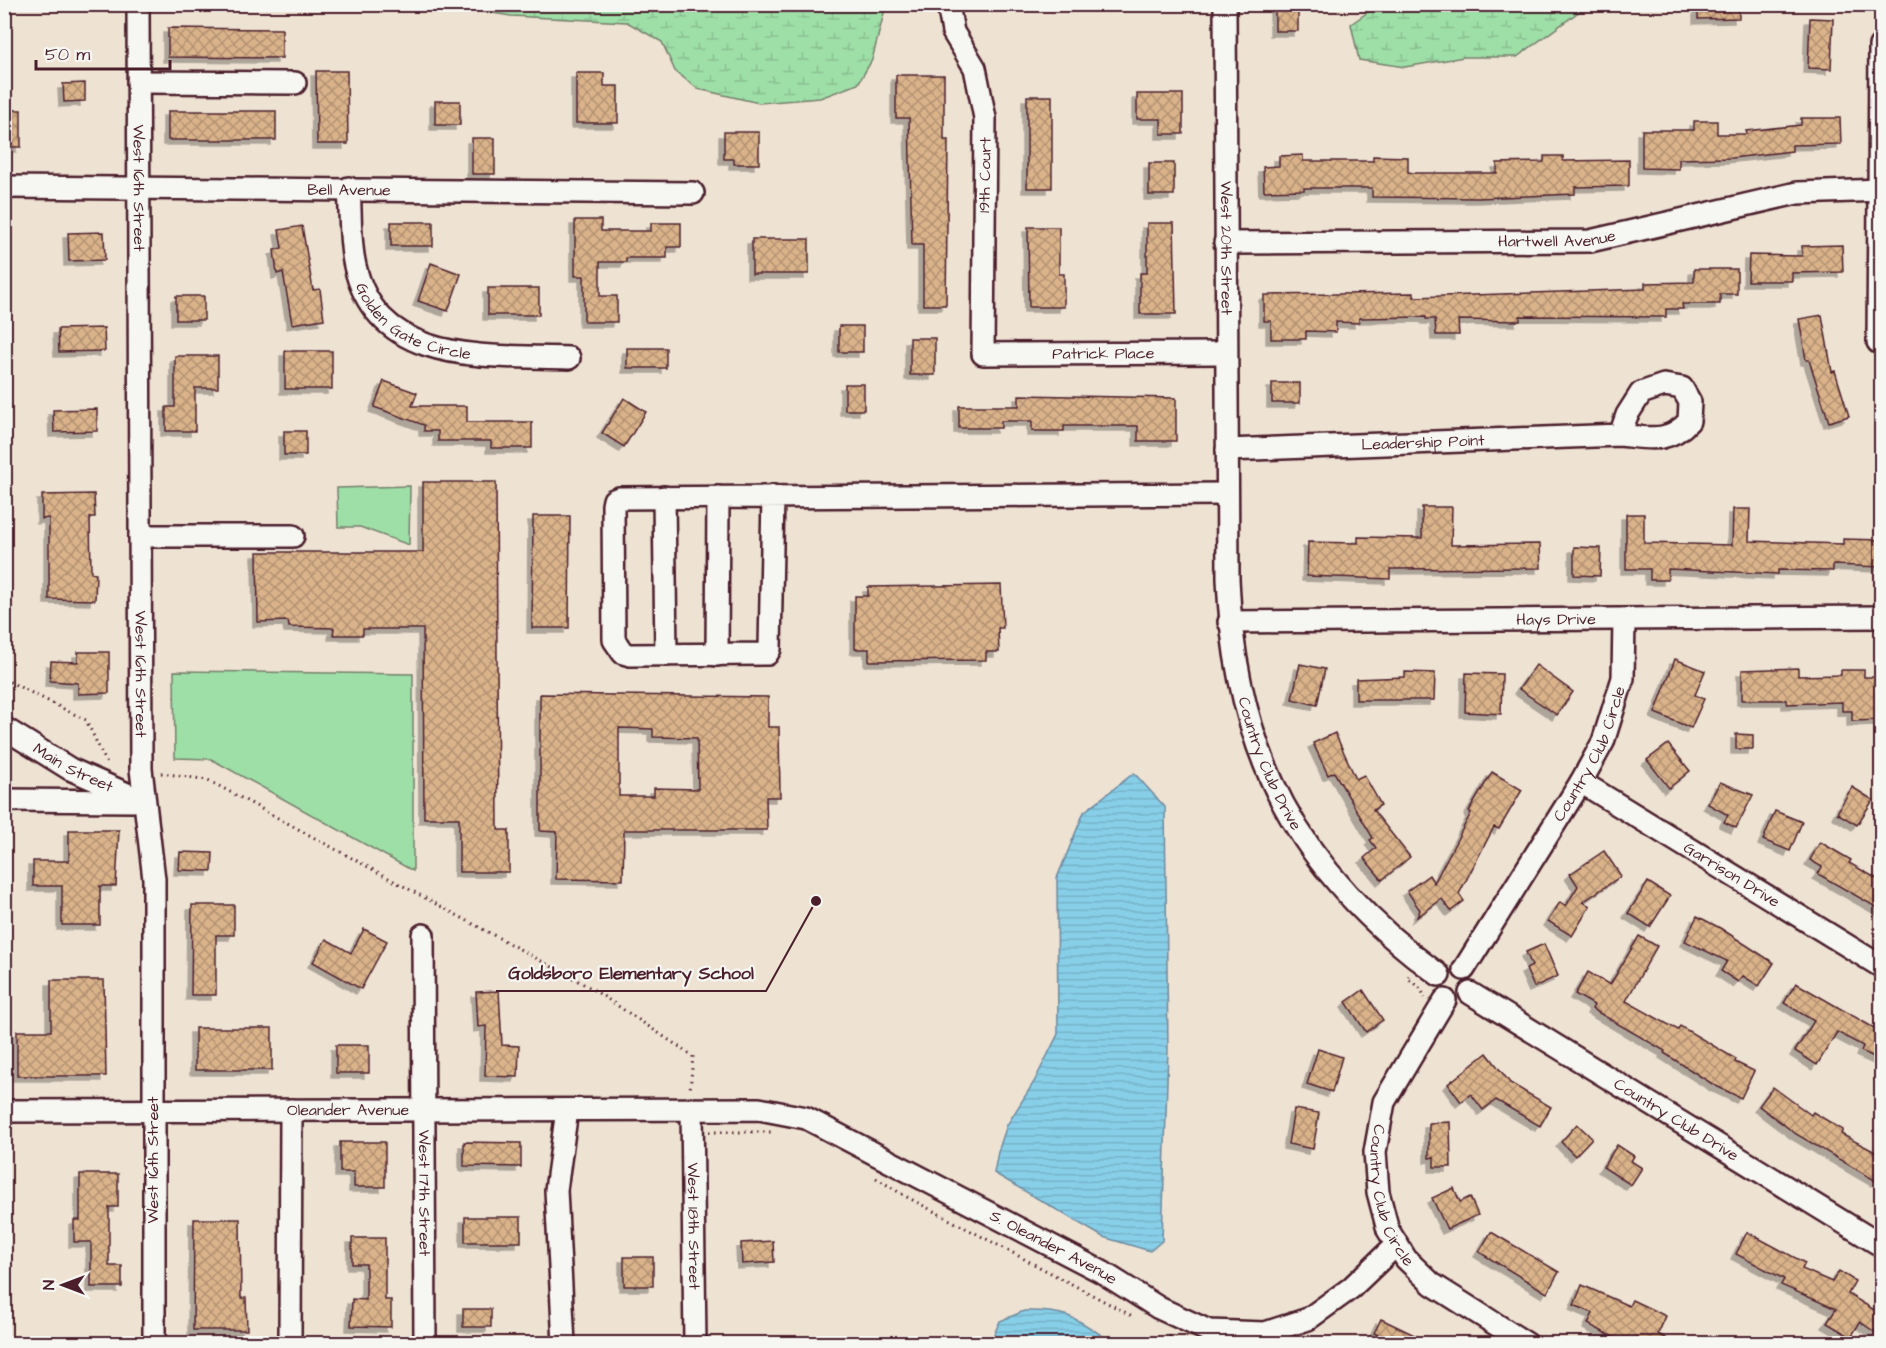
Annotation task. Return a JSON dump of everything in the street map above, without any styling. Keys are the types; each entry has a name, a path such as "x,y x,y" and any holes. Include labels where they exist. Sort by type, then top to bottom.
{"street":[{"name":"West 16th Street","path":"138,4 141,770 154,879 154,1344"},
{"name":"19th Court","path":"948,4 953,32 975,68 985,118 983,354"},
{"name":"West 20th Street","path":"1226,4 1227,494"},
{"path":"1878,342 1880,46"},
{"path":"138,82 296,83"},
{"name":"Bell Avenue","path":"4,187 137,186 693,193"},
{"name":"Golden Gate Circle","path":"349,188 357,273 375,312 396,331 421,344 458,353 569,358"},
{"name":"Hartwell Avenue","path":"1225,243 1590,241 1797,193 1879,190"},
{"name":"Patrick Place","path":"983,354 1225,353"},
{"name":"Leadership Point","path":"1227,450 1620,435"},
{"path":"773,496 770,649 767,654 630,656 623,652 614,640 614,500 664,497 773,496 1227,494"},
{"name":"Country Club Drive","path":"1227,494 1229,622 1234,665 1244,709 1264,768 1286,811 1318,861 1355,904 1400,947 1439,975"},
{"path":"664,497 666,655"},
{"path":"717,655 718,497"},
{"path":"140,536 293,536"},
{"name":"Hays Drive","path":"1229,622 1881,617"},
{"name":"Country Club Circle","path":"1464,969 1581,782 1603,742 1623,678 1624,619"},
{"name":"Main Street","path":"4,728 70,769 143,801"},
{"name":"Garrison Drive","path":"1581,782 1881,967"},
{"path":"4,800 143,801"},
{"name":"West 17th Street","path":"423,935 422,1112 425,1344"},
{"path":"1452,966 1464,969 1472,978 1470,993 1460,1002 1445,1000 1437,989 1439,975 1452,966"},
{"name":"Country Club Drive","path":"1470,993 1881,1246"},
{"name":"Country Club Circle","path":"1445,1000 1384,1102 1375,1152 1378,1192 1388,1230 1406,1259 1432,1284 1527,1344"},
{"name":"Oleander Avenue","path":"4,1111 153,1109 422,1112 700,1109"},
{"name":"S. Oleander Avenue","path":"700,1109 759,1109 806,1118 1102,1272 1159,1308 1209,1331 1265,1334 1308,1319 1350,1288 1396,1244"},
{"name":"West 18th Street","path":"696,1344 700,1109"},
{"path":"290,1344 291,1110"},
{"path":"564,1344 556,1190 567,1110"}],"path":[{"path":"4,679 86,720 108,766"},
{"path":"141,770 208,780 591,988 693,1056 690,1095 710,1094 700,1109 708,1132 779,1132"},
{"path":"868,1173 905,1196 1142,1322"},
{"path":"1163,1333 1184,1344"}],"green space":[{"path":"442,5 886,5 872,60 858,84 820,98 759,103 698,89 675,71 662,42 627,22 511,16"},
{"path":"1378,5 1588,5 1517,57 1464,57 1405,67 1359,60 1351,24"},
{"path":"410,486 409,545 360,527 338,527 337,488"},
{"path":"174,671 413,674 413,871 211,759 175,758"}],"water":[{"path":"1134,773 1165,807 1168,1049 1162,1241 1150,1251 1103,1237 994,1173 1007,1125 1034,1082 1058,1034 1057,878 1084,812"},
{"path":"1024,1311 1063,1314 1081,1322 1113,1343 990,1343 1000,1321"}],"building":[{"path":"1275,4 1298,4 1298,31 1275,31"},
{"path":"1698,4 1739,4 1739,18 1698,19"},
{"path":"1810,18 1833,19 1831,69 1808,68"},
{"path":"168,28 282,29 282,58 168,57"},
{"path":"316,71 347,71 348,144 317,144"},
{"path":"576,73 604,73 604,86 618,86 618,123 576,123"},
{"path":"896,75 944,75 944,140 948,140 946,305 923,305 923,245 912,245 909,118 896,118"},
{"path":"85,83 85,101 64,102 63,84"},
{"path":"1137,94 1183,94 1183,134 1161,134 1161,119 1137,119"},
{"path":"1027,96 1052,96 1052,188 1027,188"},
{"path":"435,101 460,101 460,125 435,125"},
{"path":"4,110 21,110 21,147 4,147"},
{"path":"168,111 276,111 276,140 168,140"},
{"path":"1801,118 1840,118 1841,144 1792,145 1792,151 1732,158 1679,159 1679,169 1642,168 1642,130 1694,130 1694,121 1717,121 1717,134 1747,134 1746,131 1801,125"},
{"path":"724,132 759,132 759,164 734,164 734,159 724,159"},
{"path":"472,138 495,138 495,174 472,174"},
{"path":"1303,155 1303,161 1373,161 1373,156 1408,157 1408,172 1414,173 1497,173 1497,163 1544,162 1544,156 1563,156 1563,161 1629,160 1629,186 1575,187 1575,194 1479,198 1372,197 1372,188 1304,188 1304,190 1264,191 1263,167 1279,166 1279,156"},
{"path":"1149,163 1174,163 1174,195 1149,195"},
{"path":"575,220 601,220 601,231 651,231 651,223 681,223 681,247 667,247 667,258 626,258 626,262 600,262 600,296 617,296 617,322 584,322 584,276 575,276"},
{"path":"391,222 433,222 433,246 391,246"},
{"path":"1147,223 1174,223 1176,314 1140,314 1140,273 1147,273"},
{"path":"302,226 313,290 320,289 324,319 292,324 283,272 277,274 274,250 282,248 279,230"},
{"path":"1028,227 1059,227 1059,274 1064,274 1064,307 1029,307"},
{"path":"104,232 105,260 69,261 68,233"},
{"path":"752,239 809,239 809,274 752,274"},
{"path":"1842,245 1843,272 1792,273 1792,281 1748,281 1749,255 1802,256 1802,246"},
{"path":"431,263 461,274 448,311 418,301"},
{"path":"1694,269 1737,269 1737,294 1720,294 1720,304 1682,304 1683,309 1666,309 1666,317 1520,316 1520,321 1458,320 1459,335 1436,335 1435,319 1426,319 1426,317 1359,318 1359,323 1336,322 1336,332 1306,331 1306,339 1271,339 1271,321 1264,321 1264,295 1414,293 1414,297 1645,289 1645,283 1694,282"},
{"path":"488,288 539,288 539,315 488,315"},
{"path":"176,296 204,296 204,320 176,320"},
{"path":"1822,315 1832,372 1835,371 1849,416 1829,422 1809,360 1806,360 1799,319"},
{"path":"839,326 863,326 863,352 839,352"},
{"path":"104,328 105,351 59,352 58,329"},
{"path":"910,338 935,338 935,375 910,375"},
{"path":"627,348 666,348 666,368 627,368"},
{"path":"285,351 332,351 332,389 285,389"},
{"path":"175,356 218,356 218,388 195,388 195,431 166,431 166,407 175,407"},
{"path":"384,381 417,393 412,406 467,406 467,422 532,422 532,448 491,448 491,441 438,441 438,431 424,431 424,425 374,407"},
{"path":"1272,383 1300,383 1300,403 1272,403"},
{"path":"845,384 864,384 864,410 845,410"},
{"path":"1019,395 1176,398 1176,441 1138,441 1138,426 1064,426 1064,431 1032,431 1032,421 1001,421 1001,428 959,428 959,406 1019,406"},
{"path":"624,398 646,412 624,447 602,433"},
{"path":"97,409 97,431 54,432 53,410"},
{"path":"284,431 306,431 306,455 284,455"},
{"path":"423,482 496,482 498,830 509,830 509,872 459,872 459,818 424,818 423,629 363,629 363,635 333,635 334,628 289,627 288,621 258,622 257,552 423,552"},
{"path":"94,494 95,517 90,517 91,573 96,574 95,600 49,599 49,518 42,519 42,495"},
{"path":"1422,507 1452,507 1451,545 1540,544 1541,568 1390,569 1390,579 1307,576 1308,542 1358,543 1358,537 1422,538"},
{"path":"1733,509 1750,509 1749,541 1843,544 1843,539 1881,540 1881,567 1833,565 1833,571 1778,570 1778,574 1668,569 1668,580 1650,580 1650,569 1626,569 1626,514 1644,514 1644,543 1732,545"},
{"path":"533,516 570,516 569,628 532,628"},
{"path":"1574,547 1601,548 1600,576 1574,575"},
{"path":"1001,585 1003,628 998,628 999,652 986,652 986,660 869,661 869,649 855,649 855,596 868,596 868,587"},
{"path":"78,652 109,652 109,693 78,694 78,683 50,681 51,661 78,662"},
{"path":"1675,659 1705,671 1695,695 1704,699 1691,728 1655,713"},
{"path":"1300,664 1325,669 1317,705 1292,699"},
{"path":"1536,665 1573,692 1557,715 1519,689"},
{"path":"1798,668 1798,676 1841,675 1841,670 1864,670 1864,677 1880,677 1881,720 1852,721 1852,711 1842,711 1842,702 1787,704 1787,700 1742,700 1742,670"},
{"path":"1405,672 1435,673 1434,700 1356,700 1356,679 1405,677"},
{"path":"1466,673 1502,674 1501,714 1465,712"},
{"path":"540,694 768,697 768,727 779,727 780,797 766,797 767,830 624,830 623,880 556,879 557,832 540,831","holes":["619,728 653,729 653,737 697,738 698,789 654,788 654,796 619,796"]},
{"path":"1335,733 1356,779 1364,775 1381,805 1373,810 1410,857 1382,880 1364,858 1376,848 1370,840 1373,838 1334,772 1328,775 1313,743"},
{"path":"1736,734 1753,735 1753,749 1736,749"},
{"path":"1668,744 1690,771 1669,788 1647,760"},
{"path":"1492,772 1522,790 1499,829 1494,827 1459,894 1464,901 1451,911 1442,899 1417,917 1420,910 1407,891 1429,875 1434,883 1471,813 1469,811"},
{"path":"1720,782 1753,795 1736,828 1724,822 1728,815 1708,804"},
{"path":"1852,787 1873,800 1857,825 1837,813"},
{"path":"1775,811 1802,822 1790,851 1763,840"},
{"path":"69,830 119,830 116,886 100,886 100,925 62,925 62,886 33,886 33,861 69,861"},
{"path":"1820,842 1851,860 1849,863 1881,881 1881,910 1818,874 1822,867 1810,860"},
{"path":"1604,851 1621,876 1583,902 1590,906 1572,936 1548,921 1560,902 1566,906 1578,886 1570,874"},
{"path":"180,852 213,853 212,871 179,870"},
{"path":"1648,882 1670,896 1650,927 1628,913"},
{"path":"192,905 234,905 234,935 216,935 216,995 191,995"},
{"path":"1697,916 1774,963 1759,986 1743,976 1738,982 1721,971 1727,961 1685,941"},
{"path":"364,929 387,941 361,989 313,962 326,939 351,953"},
{"path":"1639,936 1657,946 1626,1001 1678,1030 1680,1026 1736,1059 1735,1062 1754,1071 1741,1098 1714,1085 1664,1053 1665,1051 1592,1009 1594,1005 1575,994 1588,972 1610,985"},
{"path":"1544,944 1558,976 1534,987 1526,969 1532,966 1526,952"},
{"path":"51,980 104,980 106,1076 17,1076 17,1031 51,1031"},
{"path":"1796,983 1881,1032 1881,1060 1861,1051 1863,1046 1837,1032 1817,1065 1795,1051 1814,1021 1784,1003"},
{"path":"1363,990 1383,1020 1366,1032 1346,1002"},
{"path":"499,991 502,1045 519,1046 518,1077 485,1076 486,1026 478,1027 476,992"},
{"path":"195,1028 272,1028 272,1070 195,1070"},
{"path":"336,1045 369,1045 369,1073 336,1073"},
{"path":"1318,1049 1342,1057 1332,1092 1307,1084"},
{"path":"1487,1053 1510,1083 1551,1107 1540,1126 1496,1100 1483,1110 1471,1094 1461,1102 1448,1084"},
{"path":"1773,1087 1811,1115 1813,1112 1843,1130 1841,1134 1881,1155 1881,1170 1876,1181 1796,1134 1759,1106"},
{"path":"1294,1109 1319,1113 1313,1149 1288,1144"},
{"path":"1450,1122 1451,1167 1434,1167 1434,1157 1429,1158 1429,1123"},
{"path":"1577,1124 1592,1138 1575,1156 1561,1142"},
{"path":"340,1142 385,1142 385,1187 354,1187 354,1172 340,1172"},
{"path":"464,1142 521,1143 521,1167 464,1166"},
{"path":"1617,1145 1634,1156 1631,1161 1642,1168 1631,1185 1603,1167"},
{"path":"80,1174 118,1174 118,1207 109,1207 109,1266 122,1266 122,1287 91,1287 91,1242 74,1242 74,1220 80,1220"},
{"path":"1454,1188 1460,1202 1470,1197 1478,1215 1447,1229 1432,1198"},
{"path":"465,1217 521,1217 521,1242 465,1242"},
{"path":"194,1219 240,1219 241,1298 246,1298 247,1330 193,1330"},
{"path":"1491,1232 1559,1272 1547,1293 1479,1252"},
{"path":"1747,1232 1805,1263 1802,1269 1832,1282 1839,1271 1855,1281 1848,1294 1881,1314 1881,1336 1860,1322 1851,1337 1827,1323 1836,1309 1781,1285 1784,1279 1736,1254"},
{"path":"352,1238 385,1238 385,1300 391,1300 391,1327 351,1326 352,1299 366,1300 366,1264 352,1264"},
{"path":"773,1241 774,1262 742,1264 741,1243"},
{"path":"624,1257 653,1257 653,1286 624,1286"},
{"path":"1582,1285 1629,1306 1632,1300 1666,1316 1658,1334 1676,1344 1626,1344 1588,1324 1593,1313 1574,1305"},
{"path":"463,1309 491,1309 491,1327 463,1327"},
{"path":"1381,1319 1433,1344 1377,1344 1381,1336 1374,1333"}],"place":[{"name":"Goldsboro Elementary School","path":"816,901"}]}
